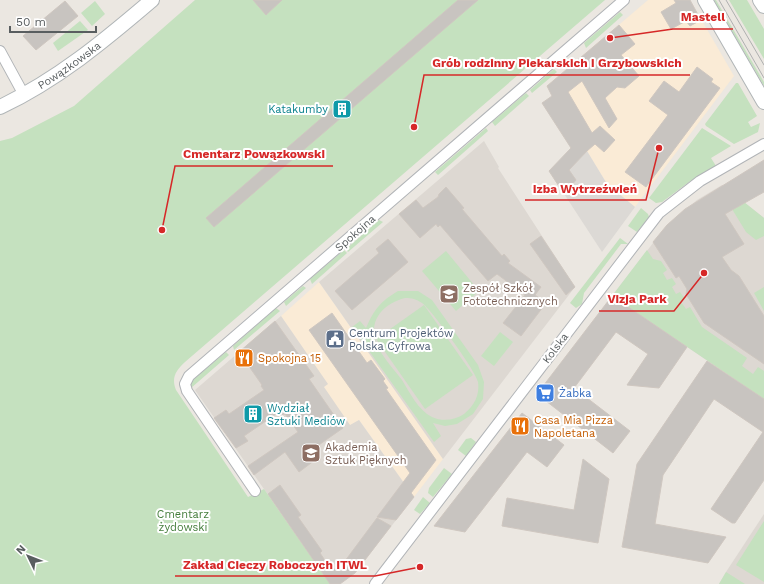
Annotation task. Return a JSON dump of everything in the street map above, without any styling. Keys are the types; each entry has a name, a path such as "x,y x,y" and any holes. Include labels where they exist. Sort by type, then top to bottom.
{"main road":[{"name":"Powązkowska","path":"0,106 52,79 80,59 152,0"},
{"path":"705,0 764,102"},
{"path":"760,0 764,6"}],"street":[{"name":"Spokojna","path":"255,491 186,391 185,384 189,376 624,0"},
{"path":"0,51 24,94"},
{"name":"Kolska","path":"375,584 659,213 700,181 764,144"}],"shaded area":[{"path":"648,0 690,0 734,76 635,207 607,184 547,86"},
{"name":"Zespół Szkół Fototechnicznych","path":"484,141 499,167 498,168 575,287 443,459 319,282"},
{"path":"587,151 607,184 635,207 602,252 557,183"},
{"path":"722,185 764,218 764,399 612,296 667,225 697,200"},
{"path":"319,282 443,459 414,497 359,420 350,426 323,387 327,384 281,316"},
{"name":"Akademia Sztuk Pięknych","path":"281,316 328,384 324,387 350,425 359,420 414,497 355,573 340,584 330,584 195,390"},
{"path":"764,514 764,584 719,584 726,572"}],"green space":[{"name":"Cmentarz żydowski","path":"195,0 605,0 185,362 175,374 174,382 176,390 248,497 264,489 330,584 0,584 0,141 12,138 74,106"},
{"path":"714,0 716,0 764,82 764,86"},
{"path":"729,0 747,0 764,29 764,59"},
{"path":"95,1 105,14 92,26 81,13"},
{"path":"620,12 623,15 586,48 584,43"},
{"path":"80,21 88,30 58,51 53,43"},
{"path":"554,69 557,72 532,93 530,90"},
{"path":"736,83 738,83 757,116 748,122 751,127 760,123 758,132 734,144 705,124"},
{"path":"526,93 529,96 495,126 492,122"},
{"path":"486,128 488,131 438,175 435,172"},
{"path":"702,128 731,146 711,158 716,166 689,182 662,202 656,203 649,198"},
{"path":"744,202 764,218 764,236 756,240 746,232 732,209"},
{"path":"641,208 648,214 649,217 637,232 628,226"},
{"path":"379,220 383,222 348,252 346,249"},
{"path":"620,238 628,244 621,244 584,293 582,304 576,308 570,303"},
{"path":"344,250 347,253 312,284 310,279"},
{"path":"647,250 653,259 661,261 667,270 663,273 667,280 672,278 676,284 672,287 676,294 680,292 685,299 681,302 686,309 690,307 702,327 747,358 742,366 753,374 758,367 764,371 764,399 612,296"},
{"path":"446,251 479,291 456,311 422,271"},
{"path":"303,286 306,288 286,306 284,302"},
{"path":"764,287 764,311 754,293"},
{"path":"398,291 418,291 432,300 478,365 484,382 483,399 473,414 457,424 445,426 433,423 441,436 434,442 352,327 360,321 366,328 372,315 382,302","holes":["405,298 422,303 434,316 462,354 478,382 476,400 464,414 457,418 449,420 436,419 427,414 415,401 378,347 374,334 376,319 385,308 398,300"]},
{"path":"424,305 473,375 425,409 376,339"},
{"path":"276,308 280,311 234,350 233,346"},
{"path":"500,332 513,342 494,366 481,356"},
{"path":"226,352 229,355 191,388 191,383 194,379"},
{"path":"471,438 476,442 466,456 458,450 466,439"},
{"path":"444,468 452,474 433,497 428,493 429,488"},
{"path":"423,497 430,503 420,514 414,510"},
{"path":"764,521 764,582 736,565"},
{"path":"726,572 745,584 719,584"}],"building":[{"path":"253,0 282,0 266,15"},
{"name":"Katakumby","path":"458,0 478,0 214,227 206,218"},
{"path":"674,0 690,0 701,20 690,26 686,21 671,29 661,12 676,3"},
{"path":"65,1 78,16 36,50 23,36"},
{"path":"619,25 635,44 621,55 639,76 625,88 617,87 605,98 617,119 609,128 582,81 568,92 592,133 600,126 615,140 604,152 595,144 569,170 576,180 564,194 549,171 571,148 542,103 552,96 547,86"},
{"path":"697,67 713,79 711,82 720,88 646,187 625,172 668,115 649,101 664,81 679,92"},
{"path":"764,160 764,192 725,214 744,244 722,257 731,270 739,276 764,316 764,364 704,323 686,294 687,289 679,276 676,278 653,242 667,225 685,209"},
{"path":"446,187 464,208 462,209 502,256 504,254 510,261 508,263 541,287 535,295 546,303 521,336 503,323 525,295 497,274 488,281 440,225 438,227 436,224 420,238 399,214 416,200 423,208 438,197"},
{"path":"541,236 575,287 566,295 530,244"},
{"path":"388,239 408,262 352,310 335,291 379,253 376,249"},
{"path":"612,296 687,347 659,388 627,385 648,354 616,332 574,388 630,431 613,453 537,394"},
{"path":"332,313 367,363 371,360 385,379 383,381 388,388 386,389 436,460 411,493 414,497 396,520 377,517 410,473 309,330"},
{"path":"275,321 314,376 309,379 343,428 313,449 319,457 299,472 285,452 254,475 248,466 298,432 285,414 281,416 279,412 244,436 248,441 236,448 214,418 226,410 229,414 264,390 239,352"},
{"path":"707,361 764,399 764,480 735,523 732,523 711,509 763,432 714,399 663,475 655,524 726,537 708,563 622,547 637,464"},
{"path":"522,413 564,445 547,467 527,452 465,532 434,526"},
{"path":"583,459 609,479 598,543 502,526 507,498 574,510"},
{"path":"280,485 301,515 298,517 322,551 320,553 330,568 332,566 334,569 345,561 377,518 391,526 355,573 340,584 330,584 268,494"}],"tram line":[{"path":"719,0 764,78"},
{"path":"726,0 764,65"}],"place":[{"name":"Mastell","path":"610,38"},
{"name":"Katakumby","path":"342,109"},
{"name":"Grób rodzinny Piekarskich i Grzybowskich","path":"414,127"},
{"name":"Izba Wytrzeźwień","path":"659,148"},
{"name":"Cmentarz Powązkowski","path":"162,230"},
{"name":"Vizja Park","path":"704,273"},
{"name":"Zespół Szkół Fototechnicznych","path":"449,294"},
{"name":"Centrum Projektów Polska Cyfrowa","path":"335,339"},
{"name":"Spokojna 15","path":"244,358"},
{"name":"Żabka","path":"545,393"},
{"name":"Wydział Sztuki Mediów","path":"253,414"},
{"name":"Casa Mia Pizza Napoletana","path":"520,426"},
{"name":"Akademia Sztuk Pięknych","path":"311,453"},
{"name":"Zakład Cieczy Roboczych ITWL","path":"420,567"}]}
